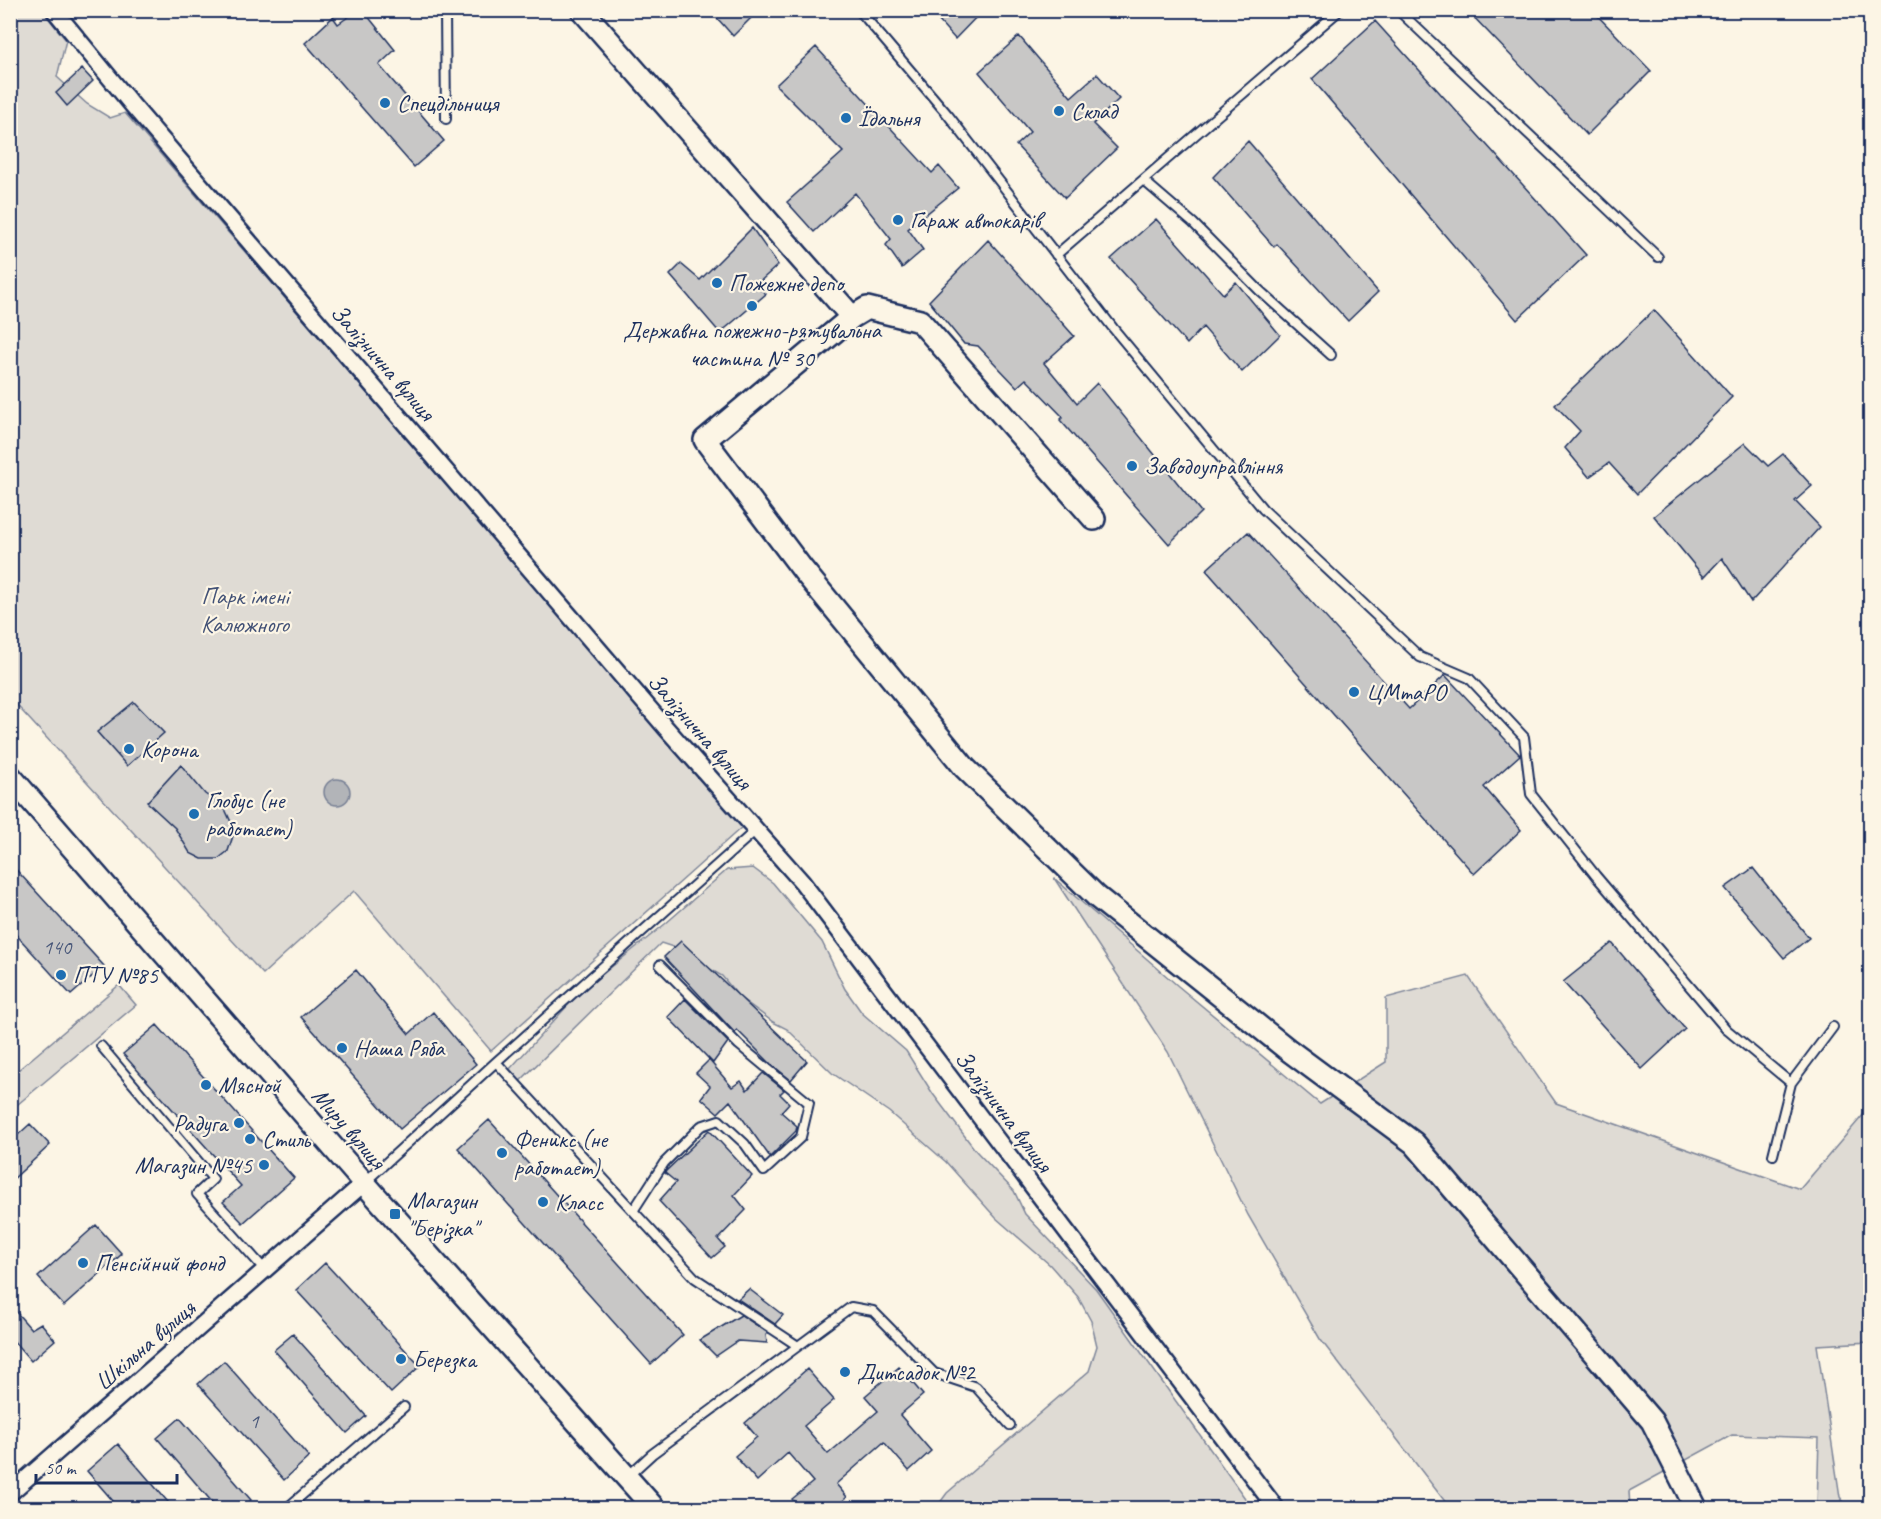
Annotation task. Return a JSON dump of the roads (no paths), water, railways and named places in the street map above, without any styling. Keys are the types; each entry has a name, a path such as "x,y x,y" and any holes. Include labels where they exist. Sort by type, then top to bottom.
{"street":[{"name":"Залізнична вулиця","path":"54,10 133,106 809,891 1276,1509"},
{"path":"582,10 852,317"},
{"path":"1094,519 920,321 867,308 852,317 705,440 803,570 965,768 1097,897 1287,1049 1414,1143 1652,1421 1696,1509"},
{"name":"Миру вулиця","path":"10,776 363,1184 654,1509"},
{"name":"Шкільна вулиця","path":"10,1493 363,1184"}],"lane":[{"path":"445,10 446,119"},
{"path":"859,10 948,114 1113,328 1263,508 1419,657 1469,678 1524,737 1531,794 1596,876 1726,1029 1791,1083"},
{"path":"1056,255 1340,10"},
{"path":"1398,10 1658,257"},
{"path":"1143,180 1193,223 1258,290 1330,355"},
{"path":"363,1184 756,830"},
{"path":"633,1211 663,1163 701,1126 719,1120 746,1144 764,1171 801,1137 808,1103 739,1045 660,965"},
{"path":"1773,1155 1791,1083 1833,1027"},
{"path":"101,1046 213,1179 196,1194 265,1270"},
{"path":"496,1062 695,1278 798,1347"},
{"path":"626,1477 652,1454 851,1307 873,1311 934,1373 976,1387 1010,1425"},
{"path":"287,1509 404,1407"}],"place":[{"name":"Спецдільниця","path":"385,103"},
{"name":"Склад","path":"1059,111"},
{"name":"Їдальня","path":"846,118"},
{"name":"Гараж автокарів","path":"898,220"},
{"name":"Пожежне депо","path":"717,283"},
{"name":"Державна пожежно-рятувальна частина № 30","path":"752,306"},
{"name":"Заводоуправління","path":"1132,466"},
{"name":"ЦМтаРО","path":"1354,692"},
{"name":"Корона","path":"129,749"},
{"name":"Глобус (не работает)","path":"194,814"},
{"name":"ПТУ №85","path":"61,975"},
{"name":"Наша Ряба","path":"342,1048"},
{"name":"Мясной","path":"206,1085"},
{"name":"Радуга","path":"239,1123"},
{"name":"Стиль","path":"250,1139"},
{"name":"Феникс (не работает)","path":"502,1153"},
{"name":"Магазин №45","path":"264,1165"},
{"name":"Класс","path":"543,1202"},
{"name":"Магазин \"Берізка\"","path":"395,1214"},
{"name":"Пенсійний фонд","path":"83,1263"},
{"name":"Березка","path":"401,1359"},
{"name":"Дитсадок №2","path":"845,1372"}],"park label":[{"name":"Парк імені Калюжного","path":"245,610"}]}
